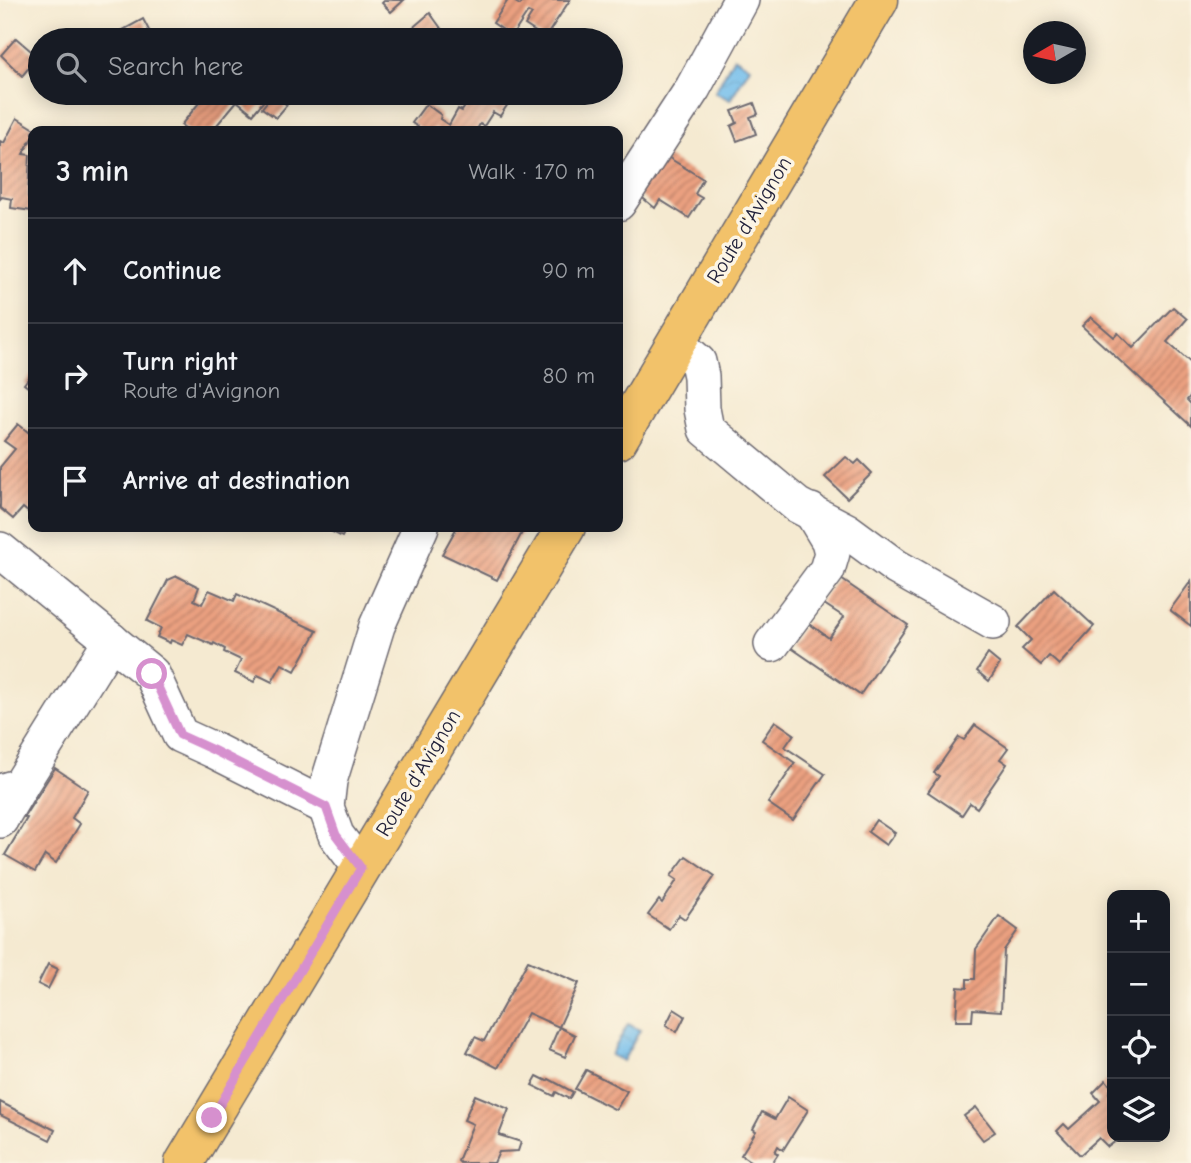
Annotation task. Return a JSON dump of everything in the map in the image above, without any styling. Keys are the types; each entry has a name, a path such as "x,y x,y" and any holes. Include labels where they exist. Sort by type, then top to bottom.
{"main road":[{"name":"Route d'Avignon","path":"623,432 879,0"},
{"name":"Route d'Avignon","path":"184,1163 563,532"}],"street":[{"path":"623,195 693,88 741,0"},
{"path":"676,343 698,362 706,429 797,505 847,531 896,567 993,622"},
{"path":"772,644 827,570 832,553 829,541 811,511"},
{"path":"361,868 336,835 326,807 329,781 377,626 419,532"},
{"path":"0,550 152,674 180,735 326,807"},
{"path":"0,820 10,789 111,640"}],"water":[{"path":"734,57 750,67 730,100 715,92"},
{"path":"628,1024 640,1030 623,1061 611,1055"}],"building":[{"path":"385,0 404,0 391,12 382,3"},
{"path":"508,0 520,5 524,0 570,0 552,28 530,28 525,25 532,14 528,12 517,28 500,28 493,23"},
{"path":"430,13 441,28 412,28"},
{"path":"143,19 148,28 127,28"},
{"path":"16,38 28,48 28,69 22,76 1,55"},
{"path":"754,103 758,114 750,117 756,134 737,141 731,126 737,123 732,111"},
{"path":"197,105 234,105 216,126 181,125"},
{"path":"242,105 260,105 253,114"},
{"path":"264,105 287,105 276,118 262,108"},
{"path":"425,105 441,115 440,119 449,125 458,109 462,111 466,105 507,105 500,116 493,112 484,126 416,126 412,123"},
{"path":"17,118 30,126 28,145 23,154 28,155 28,210 11,208 12,199 0,199 0,141 4,143"},
{"path":"658,151 703,179 695,194 702,198 689,218 660,200 655,208 634,191"},
{"path":"1173,307 1187,319 1167,342 1191,363 1191,395 1187,400 1191,404 1191,426 1082,326 1091,317 1114,337 1118,333 1133,348"},
{"path":"18,424 28,432 28,512 23,508 13,519 0,508 0,467 15,449 4,441"},
{"path":"846,457 855,464 859,460 872,473 847,498 825,477"},
{"path":"454,532 522,532 497,580 442,554"},
{"path":"177,576 199,587 194,600 202,604 209,590 234,601 237,594 317,631 295,671 282,664 272,682 258,675 254,682 235,673 241,660 224,652 225,649 214,643 213,645 188,634 182,645 157,637 161,628 147,621 168,580"},
{"path":"838,577 908,625 860,695 790,647 807,622 829,638 844,617 821,602"},
{"path":"1191,581 1191,626 1170,610"},
{"path":"1054,589 1094,626 1059,665 1049,656 1041,665 1022,649 1031,640 1018,627"},
{"path":"988,654 1000,664 989,681 977,671"},
{"path":"775,721 794,734 785,747 825,774 793,820 768,803 795,763 762,740"},
{"path":"975,725 1008,748 1000,759 1007,764 977,808 970,803 962,815 928,792 939,776 934,773 959,737 964,740"},
{"path":"55,768 88,790 72,818 80,824 56,863 45,855 35,872 5,855 27,818 24,817"},
{"path":"876,820 895,833 886,845 868,832"},
{"path":"686,856 715,876 685,919 679,915 669,929 648,915 659,900 662,903 677,880 671,876"},
{"path":"999,916 1018,930 1004,950 1001,1011 973,1009 972,1021 956,1021 958,987 967,988 967,979 975,979 976,949"},
{"path":"528,961 579,983 559,1027 528,1013 498,1068 467,1052 475,1037 484,1041"},
{"path":"48,964 58,969 48,989 38,984"},
{"path":"674,1009 685,1016 677,1032 666,1025"},
{"path":"559,1027 575,1035 565,1057 549,1050"},
{"path":"586,1070 627,1091 616,1110 575,1089"},
{"path":"537,1076 547,1081 549,1079 573,1092 569,1099 556,1092 554,1096 532,1085"},
{"path":"1106,1080 1107,1142 1114,1142 1108,1147 1099,1138 1080,1155 1057,1131 1064,1124 1069,1129 1100,1101 1093,1093"},
{"path":"475,1095 509,1109 499,1135 521,1142 518,1151 499,1152 494,1163 458,1161 473,1124 464,1120"},
{"path":"788,1097 808,1110 783,1150 778,1146 775,1152 778,1154 772,1163 753,1163 741,1155 756,1131 753,1129 762,1112 775,1119"},
{"path":"0,1102 55,1130 50,1140 0,1115"},
{"path":"976,1107 995,1132 983,1140 964,1116"}],"route":[{"path":"152,674 180,735 326,807 336,835 361,868 212,1118"}]}
